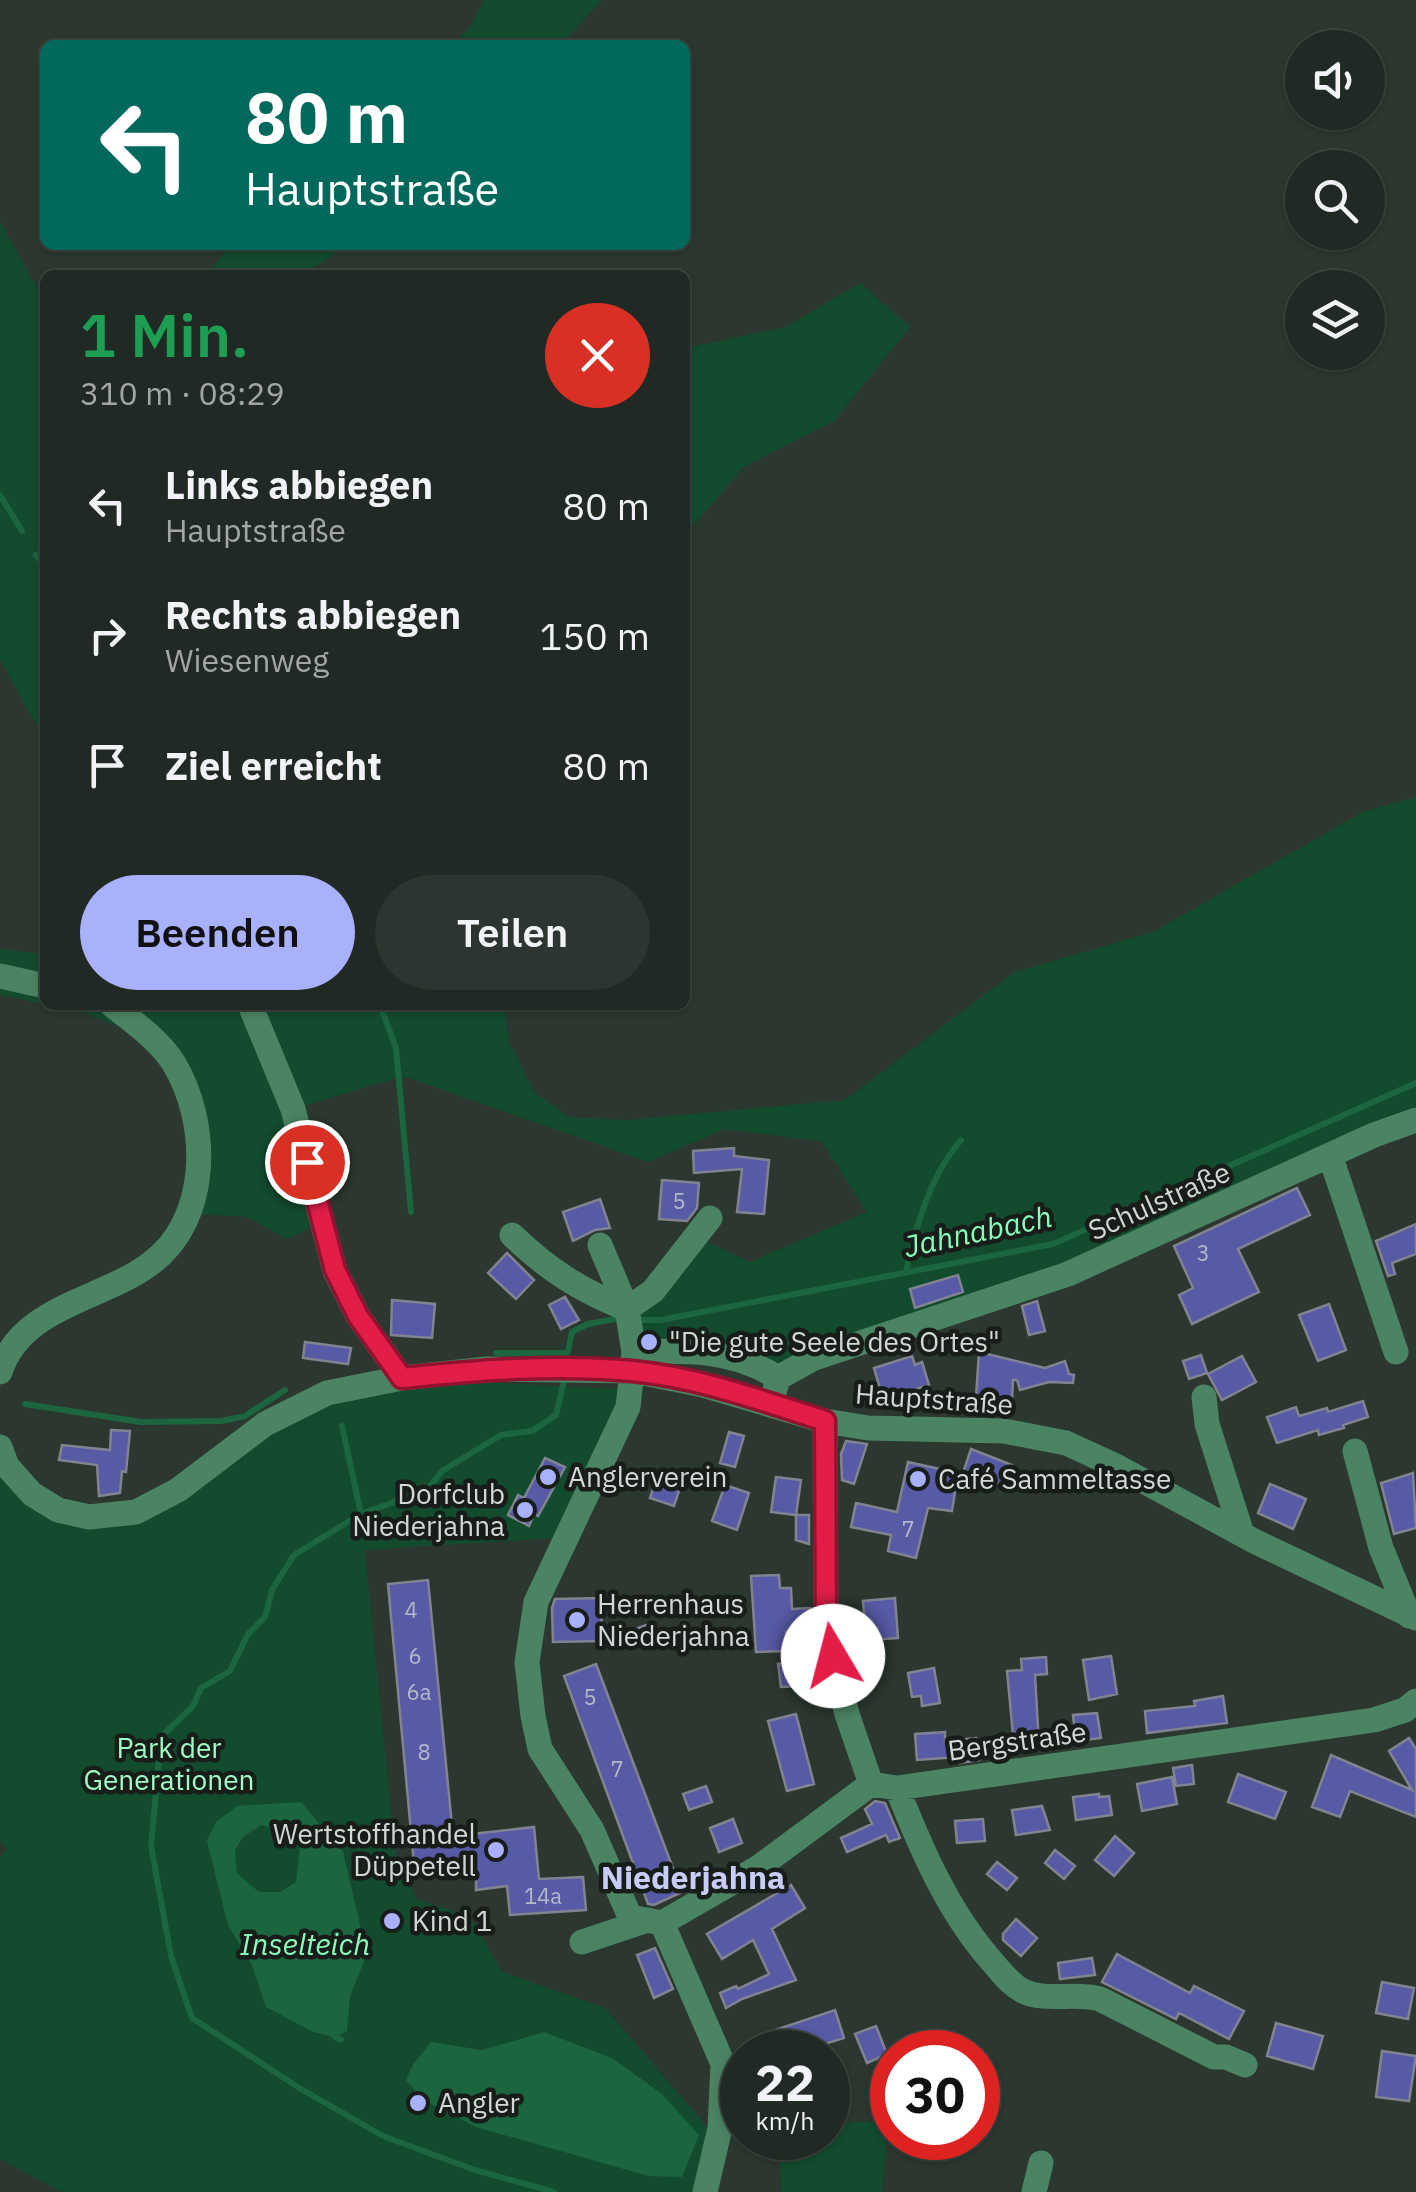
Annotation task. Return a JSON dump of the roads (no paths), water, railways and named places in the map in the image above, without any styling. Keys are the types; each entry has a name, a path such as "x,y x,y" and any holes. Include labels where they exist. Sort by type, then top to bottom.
{"street":[{"path":"0,976 40,985"},
{"path":"0,1372 14,1344 30,1329 68,1304 136,1274 160,1256 179,1233 196,1190 198,1134 184,1085 172,1061 118,1010"},
{"path":"252,1010 293,1108 335,1270 358,1316 402,1378"},
{"name":"Schulstraße","path":"778,1378 812,1359 1068,1274 1416,1120"},
{"path":"1330,1156 1401,1344"},
{"path":"627,1309 653,1291 710,1218"},
{"path":"512,1235 544,1267 586,1294 627,1309"},
{"path":"600,1245 627,1309 634,1362 628,1406 536,1602 527,1662 540,1749 592,1830 630,1917 655,1922 723,2064 720,2128 705,2192"},
{"path":"634,1362 696,1350 756,1363 778,1378 772,1403"},
{"name":"Hauptstraße","path":"0,1447 7,1466 32,1494 58,1510 90,1516 136,1512 178,1490 265,1424 327,1393 402,1378 487,1368 581,1369 634,1362 825,1421 868,1428 1004,1431 1066,1443 1413,1617"},
{"path":"1204,1397 1207,1424 1242,1534"},
{"path":"825,1421 826,1630 840,1682 884,1786 972,1940 1010,1982 1028,1993 1100,1999 1214,2057 1226,2056 1245,2065"},
{"path":"1356,1451 1381,1548 1413,1617"},
{"path":"804,1654 820,1672 840,1682"},
{"name":"Bergstraße","path":"582,1942 655,1922 759,1867 884,1786 1374,1720 1405,1710 1416,1701"},
{"path":"1034,2192 1041,2163"}],"water":[{"name":"Inselteich","path":"301,1802 343,1852 365,1959 350,1997 347,2031 335,2037 313,2032 266,2007 252,1965 228,1925 207,1841 216,1822 237,1806","holes":["261,1825 292,1833 300,1847 296,1882 280,1892 259,1892 237,1873 235,1850 243,1837"]},
{"path":"544,2032 612,2058 662,2094 699,2135 682,2177 648,2176 476,2127 423,2100 406,2080 431,2042 482,2050"}],"waterway":[{"path":"0,495 22,531"},
{"path":"36,555 40,560"},
{"path":"382,1010 396,1048 411,1212"},
{"name":"Jahnabach","path":"641,1320 661,1320 1053,1244 1416,1083"},
{"path":"906,1271 933,1185 961,1140"},
{"path":"565,1365 572,1332 588,1324 615,1319"},
{"path":"496,1353 566,1353"},
{"path":"554,2192 475,2170 383,2136 301,2089 192,2018 171,1956 151,1846 161,1737 193,1706 201,1688 230,1671 248,1634 265,1617 272,1590 294,1555 361,1514 427,1490 442,1471 501,1435 532,1431 556,1415 565,1377"},
{"path":"25,1404 141,1422 222,1421 245,1416 285,1390"},
{"path":"342,1426 361,1514"},
{"path":"335,2037 341,2040"}],"place":[{"name":"\"Die gute Seele des Ortes\"","path":"649,1342"},
{"name":"Anglerverein","path":"548,1477"},
{"name":"Café Sammeltasse","path":"918,1479"},
{"name":"Dorfclub Niederjahna","path":"525,1510"},
{"name":"Herrenhaus Niederjahna","path":"577,1620"},
{"name":"Wertstoffhandel Düppetell","path":"496,1850"},
{"name":"Kind 1","path":"392,1921"},
{"name":"Angler","path":"418,2103"}],"district":[{"name":"Niederjahna","path":"693,1878"}],"park label":[{"name":"Park der Generationen","path":"169,1764"}]}
